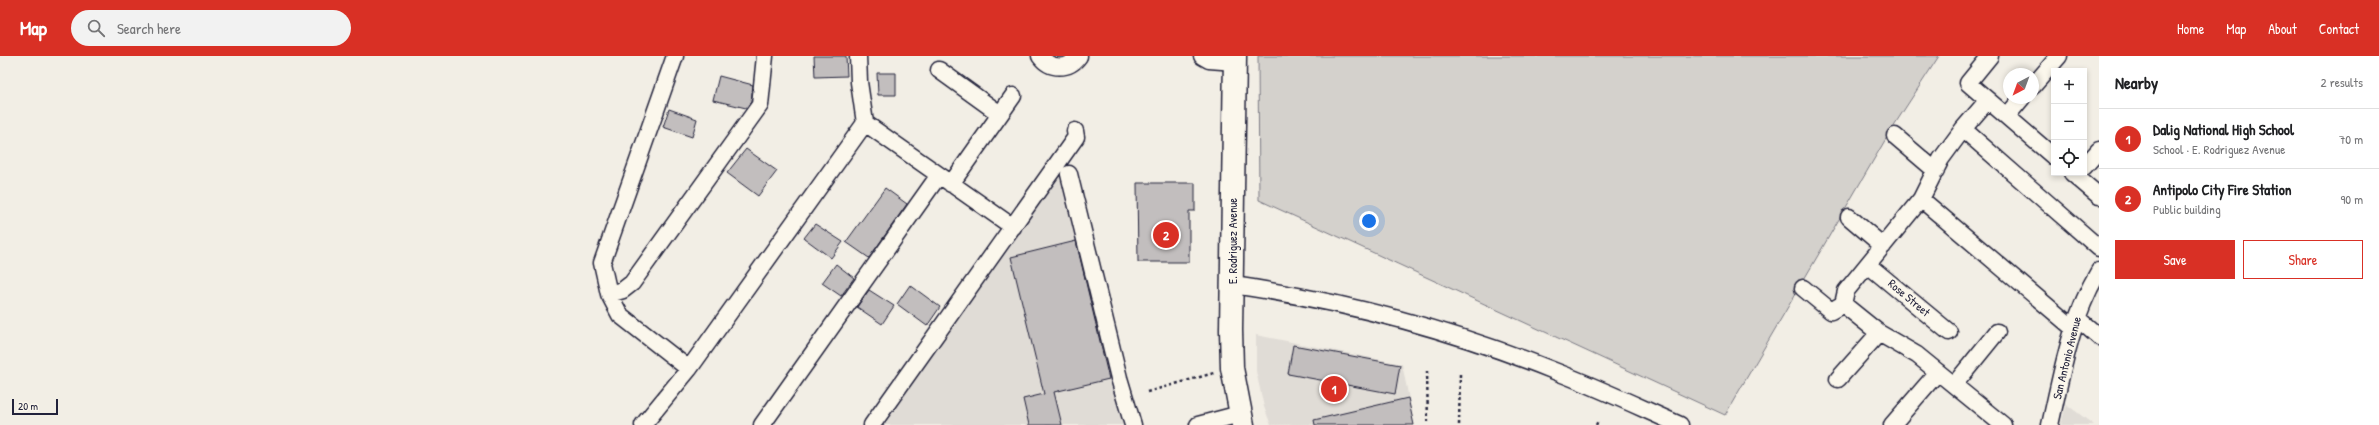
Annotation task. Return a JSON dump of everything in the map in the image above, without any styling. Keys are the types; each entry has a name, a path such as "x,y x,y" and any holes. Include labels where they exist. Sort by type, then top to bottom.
{"main road":[{"name":"E. Rodriguez Avenue","path":"1235,59 1231,330 1232,368 1242,419"}],"street":[{"path":"675,56 602,263 610,294 620,315 689,369"},
{"path":"610,294 622,290 632,283 760,106 765,56"},
{"path":"643,425 689,369 865,123 859,82 858,56"},
{"path":"1040,56 1046,63 1057,67 1068,65 1079,56"},
{"path":"1202,56 1209,60 1235,59"},
{"path":"1990,56 1968,83 2051,154"},
{"path":"2039,79 2059,56"},
{"path":"939,70 1000,114"},
{"path":"762,425 945,180 1000,114 1013,96"},
{"path":"1803,288 1831,311 1843,304 1846,291 1921,199 1936,170 1963,129 1988,100"},
{"path":"2007,116 2017,104"},
{"path":"865,123 1013,227"},
{"path":"1963,129 2099,248"},
{"path":"872,425 1076,138 1075,131"},
{"path":"1895,136 1936,170"},
{"path":"2087,163 2099,150"},
{"path":"1068,174 1120,385 1133,425"},
{"path":"2082,176 2099,196"},
{"path":"1921,199 2075,323 2099,337"},
{"path":"1849,217 1883,246"},
{"name":"Rose Street","path":"1868,265 1949,332"},
{"name":"San Antonio Avenue","path":"2050,425 2075,323 2088,289 2099,270"},
{"path":"1232,285 1302,295 1464,338 1557,371 1680,425"},
{"path":"1843,304 1879,333 1917,355 2000,424"},
{"path":"1954,385 1997,332"},
{"path":"1838,379 1879,333"},
{"path":"1892,425 1938,372"},
{"path":"1198,425 1242,419"}],"path":[{"path":"1147,392 1232,368"},
{"path":"1426,371 1428,425"},
{"path":"1458,425 1460,374"},
{"path":"1596,425 1598,421"}],"shaded area":[{"path":"1258,56 1939,56 1891,130 1725,415 1259,200"},
{"path":"1064,168 1127,425 881,425"},
{"path":"1256,335 1402,364 1414,424 1271,425 1264,407 1256,371"},
{"path":"2066,404 2094,425 2061,425"}],"building":[{"path":"814,56 846,56 847,76 815,77"},
{"path":"877,73 896,73 896,95 878,95"},
{"path":"719,76 753,85 751,102 746,108 713,100"},
{"path":"669,109 697,119 692,137 663,127"},
{"path":"746,149 777,171 758,196 727,173"},
{"path":"1137,183 1195,183 1195,211 1189,211 1189,262 1138,262"},
{"path":"885,188 907,204 869,258 846,242"},
{"path":"815,224 843,242 831,258 804,238"},
{"path":"1076,241 1109,379 1054,392 1062,425 1029,425 1023,399 1044,394 1011,257"},
{"path":"836,264 854,278 841,296 822,283"},
{"path":"910,285 940,307 927,326 897,304"},
{"path":"869,290 894,306 882,324 857,307"},
{"path":"1293,345 1400,365 1395,394 1288,374"},
{"path":"1408,398 1414,425 1315,425 1314,420"}],"place":[{"name":"Antipolo City Fire Station","path":"1166,235"},
{"name":"Dalig National High School","path":"1334,389"}]}
